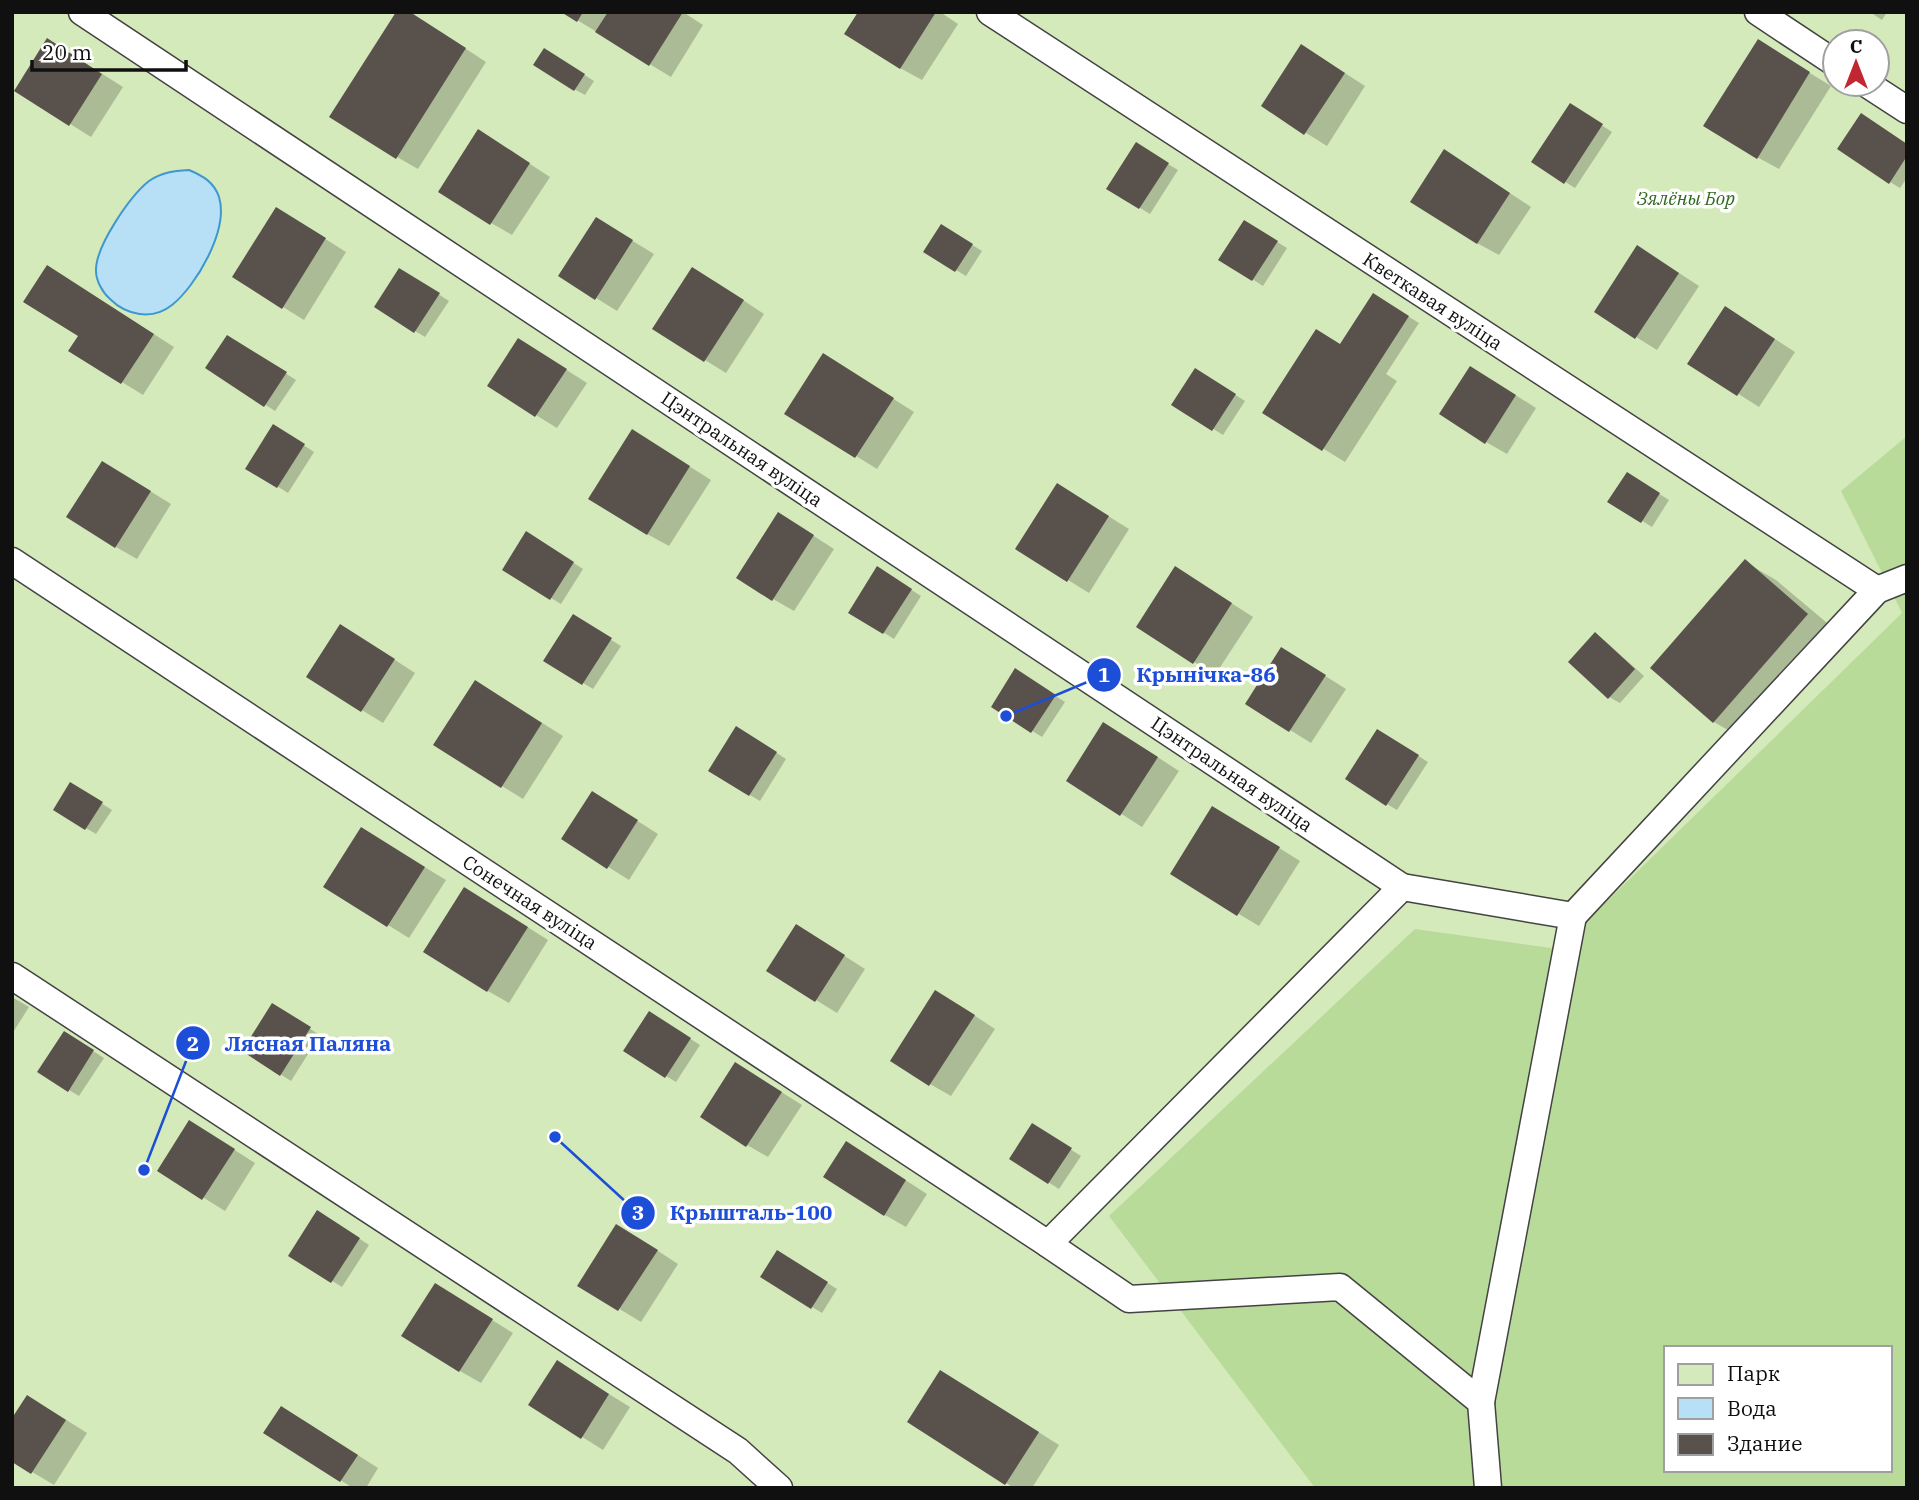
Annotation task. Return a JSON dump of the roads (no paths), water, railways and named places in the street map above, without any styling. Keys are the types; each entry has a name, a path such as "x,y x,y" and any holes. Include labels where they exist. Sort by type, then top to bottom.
{"lane":[{"name":"Цэнтральная вуліца","path":"82,12 1402,887"},
{"name":"Кветкавая вуліца","path":"990,12 1877,590"},
{"path":"1758,12 1821,54"},
{"path":"1889,98 1907,110"},
{"name":"Сонечная вуліца","path":"12,561 1129,1298 1340,1286 1481,1402"},
{"path":"1488,1488 1481,1402 1573,916 1877,590 1907,578"},
{"path":"1048,1244 1402,887 1573,916"},
{"path":"12,976 738,1451 779,1488"}],"water":[{"path":"189,170 214,187 221,210 215,241 200,271 181,296 164,310 140,314 116,305 102,290 96,271 107,236 124,210 149,181 163,174"}],"place":[{"name":"Крынічка-86","path":"1006,716"},
{"name":"Крышталь-100","path":"555,1137"},
{"name":"Лясная Паляна","path":"144,1170"}],"park label":[{"name":"Зялёны Бор","path":"1686,198"}]}
